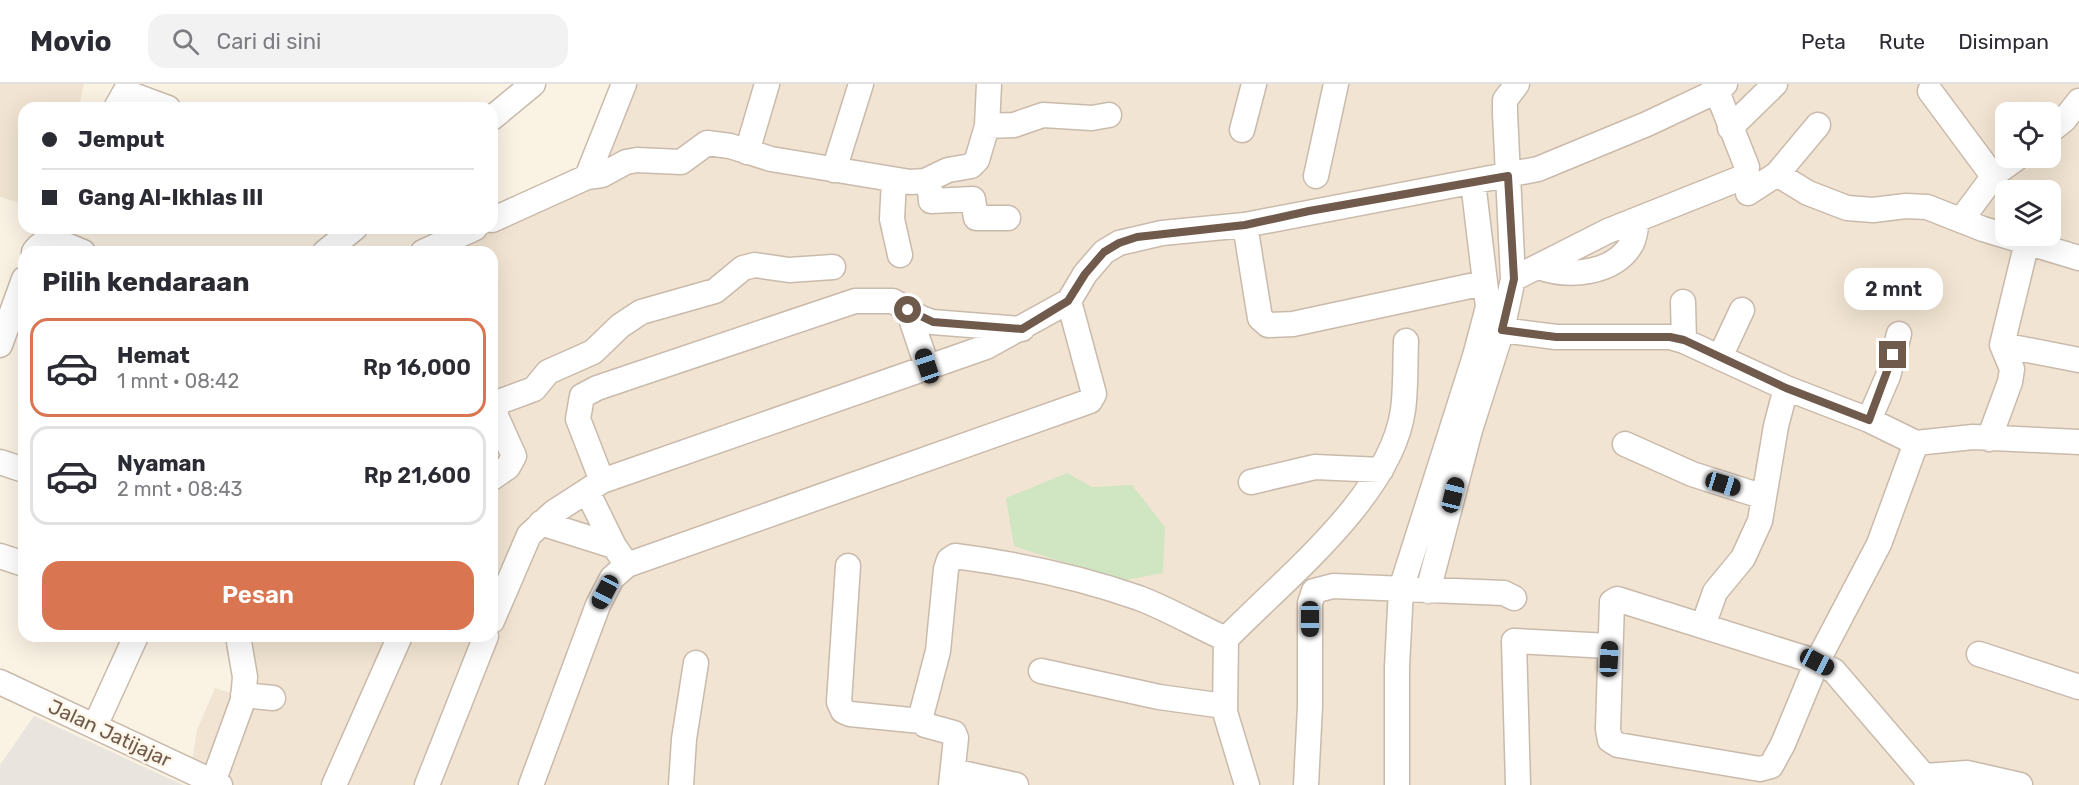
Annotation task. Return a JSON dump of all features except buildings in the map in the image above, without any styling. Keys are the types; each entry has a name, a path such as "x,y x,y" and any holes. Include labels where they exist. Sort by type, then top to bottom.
{"street":[{"path":"498,113 533,84"},
{"path":"587,177 624,84"},
{"path":"747,152 767,84"},
{"path":"834,170 861,84"},
{"path":"498,217 587,177 602,175 626,162 637,160 681,162 707,143 834,170 894,180 929,180 948,170 971,166 977,160 987,126 989,84"},
{"path":"1242,130 1254,84"},
{"path":"1316,176 1336,84"},
{"path":"1428,591 1470,430 1502,330 1514,279 1505,100 1517,84"},
{"path":"1730,128 1775,84"},
{"path":"498,606 529,535 595,486 927,366 986,347 1022,329 1068,301 1098,260 1119,243 1162,233 1245,225 1538,169 1719,86 1730,128 1748,174 1562,253 1514,279"},
{"path":"1930,91 1993,176"},
{"path":"119,102 125,92 152,102"},
{"path":"2061,122 2079,101"},
{"path":"987,126 1025,123 1043,115 1092,118 1109,115"},
{"path":"1748,194 1777,174 1818,125"},
{"path":"1961,220 1993,176 2004,168"},
{"path":"1777,174 1808,193 1847,208 1873,210 1917,206 1995,231"},
{"path":"894,180 892,219 900,255"},
{"path":"929,180 932,201 973,199 977,219 1008,218"},
{"path":"1398,785 1396,667 1401,589 1486,322 1488,307 1473,182"},
{"path":"1245,225 1260,318 1268,325 1278,326 1316,320 1485,284"},
{"path":"332,246 348,234"},
{"path":"436,246 462,234"},
{"path":"38,246 41,242 51,239 73,242"},
{"path":"1989,438 2010,382 2012,369 2002,345 2026,246"},
{"path":"2040,246 2079,258"},
{"path":"498,405 499,402 534,389 548,372 593,352 620,326 640,312 715,291 743,267 755,265 789,270 833,267"},
{"path":"2,331 18,293"},
{"path":"531,785 598,605 620,556 595,486 578,419 582,396 597,388 838,305 883,299 893,301 933,322 1022,329"},
{"path":"541,524 620,556 1090,401 1094,394 1068,301"},
{"path":"1683,302 1684,340"},
{"path":"908,310 927,366"},
{"path":"1720,357 1742,310"},
{"path":"1502,330 1556,337 1670,337 1684,340 1786,388 1869,420 1916,443 1973,437 2079,442"},
{"path":"1869,420 1888,376 1899,334"},
{"path":"1247,785 1224,706 1226,639 1339,526 1381,470 1403,411 1406,341"},
{"path":"2002,345 2079,360"},
{"path":"1703,626 1715,592 1743,558 1760,521 1786,388"},
{"path":"498,421 514,456 508,467 498,474"},
{"path":"1916,443 1879,544 1817,662 1783,744 1771,766 1760,769 1618,745 1610,740 1609,646 1613,599 1817,662 1834,671 1926,780 1967,773 2020,785"},
{"path":"1625,444 1692,474 1764,497"},
{"path":"0,462 18,468"},
{"path":"1251,482 1315,467 1381,470"},
{"path":"0,555 18,562"},
{"path":"921,721 938,651 945,569 949,560 955,556 1002,562 1077,579 1130,595 1226,639"},
{"path":"848,566 839,702 843,711 850,714 921,721 925,725 954,733 952,778 1016,785"},
{"path":"1306,785 1310,706 1310,603 1314,591 1333,586 1504,593 1514,598"},
{"path":"1518,785 1514,641 1609,646"},
{"path":"95,726 133,642"},
{"path":"215,784 238,719 243,695 245,677 239,642"},
{"path":"334,785 397,642"},
{"path":"427,785 484,642"},
{"path":"1978,654 2079,687"},
{"path":"681,785 684,739 696,663"},
{"path":"1041,671 1159,697 1224,706"},
{"name":"Jalan Jatijajar","path":"0,682 215,784"},
{"path":"243,695 273,698"}],"shaded area":[{"path":"0,84 84,84 80,102 18,102 18,202 0,197"},
{"path":"621,84 2079,84 2079,785 226,785 191,768 197,730 215,688 243,697 247,642 498,642 498,246 429,246 454,234 498,234 498,213 594,167"},
{"path":"34,716 183,785 0,785 0,765"}],"green space":[{"path":"1067,473 1092,487 1132,485 1165,527 1163,573 1121,581 1014,546 1006,498"}],"route":[{"path":"908,310 933,322 1022,329 1068,301 1085,274 1104,252 1119,243 1137,237 1245,225 1309,211 1508,176 1514,279 1502,330 1556,337 1670,337 1684,340 1786,388 1869,420 1888,376 1893,355"}]}
